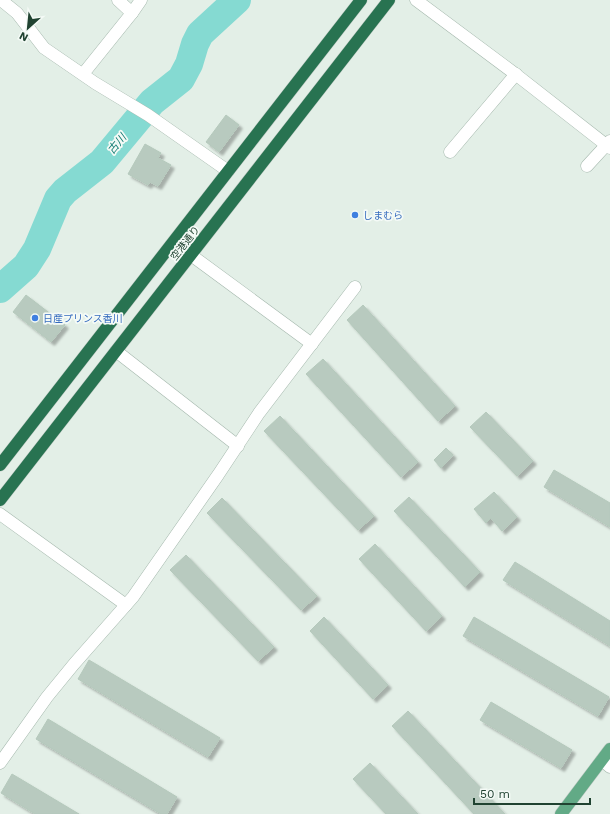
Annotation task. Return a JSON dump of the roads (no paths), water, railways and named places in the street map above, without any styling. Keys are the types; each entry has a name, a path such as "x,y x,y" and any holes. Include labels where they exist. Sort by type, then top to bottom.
{"highway":[{"name":"空港通り","path":"0,465 361,0"},
{"name":"空港通り","path":"0,500 389,0"}],"main road":[{"path":"562,814 606,763 610,749"}],"street":[{"path":"1,0 16,13 44,48 228,171"},
{"path":"118,0 132,13"},
{"path":"82,74 141,0"},
{"path":"416,0 609,145 587,166"},
{"path":"450,152 516,74"},
{"path":"191,255 312,344"},
{"path":"0,763 47,698 146,578 238,446 259,413 355,287"},
{"path":"116,351 238,446"},
{"path":"0,514 126,604"}],"waterway":[{"name":"古川","path":"0,289 26,266 37,249 58,199 65,191 102,162 152,102 181,79 189,64 195,44 200,34 237,0"}],"place":[{"name":"しまむら","path":"355,215"},
{"name":"日産プリンス香川","path":"35,318"}]}
